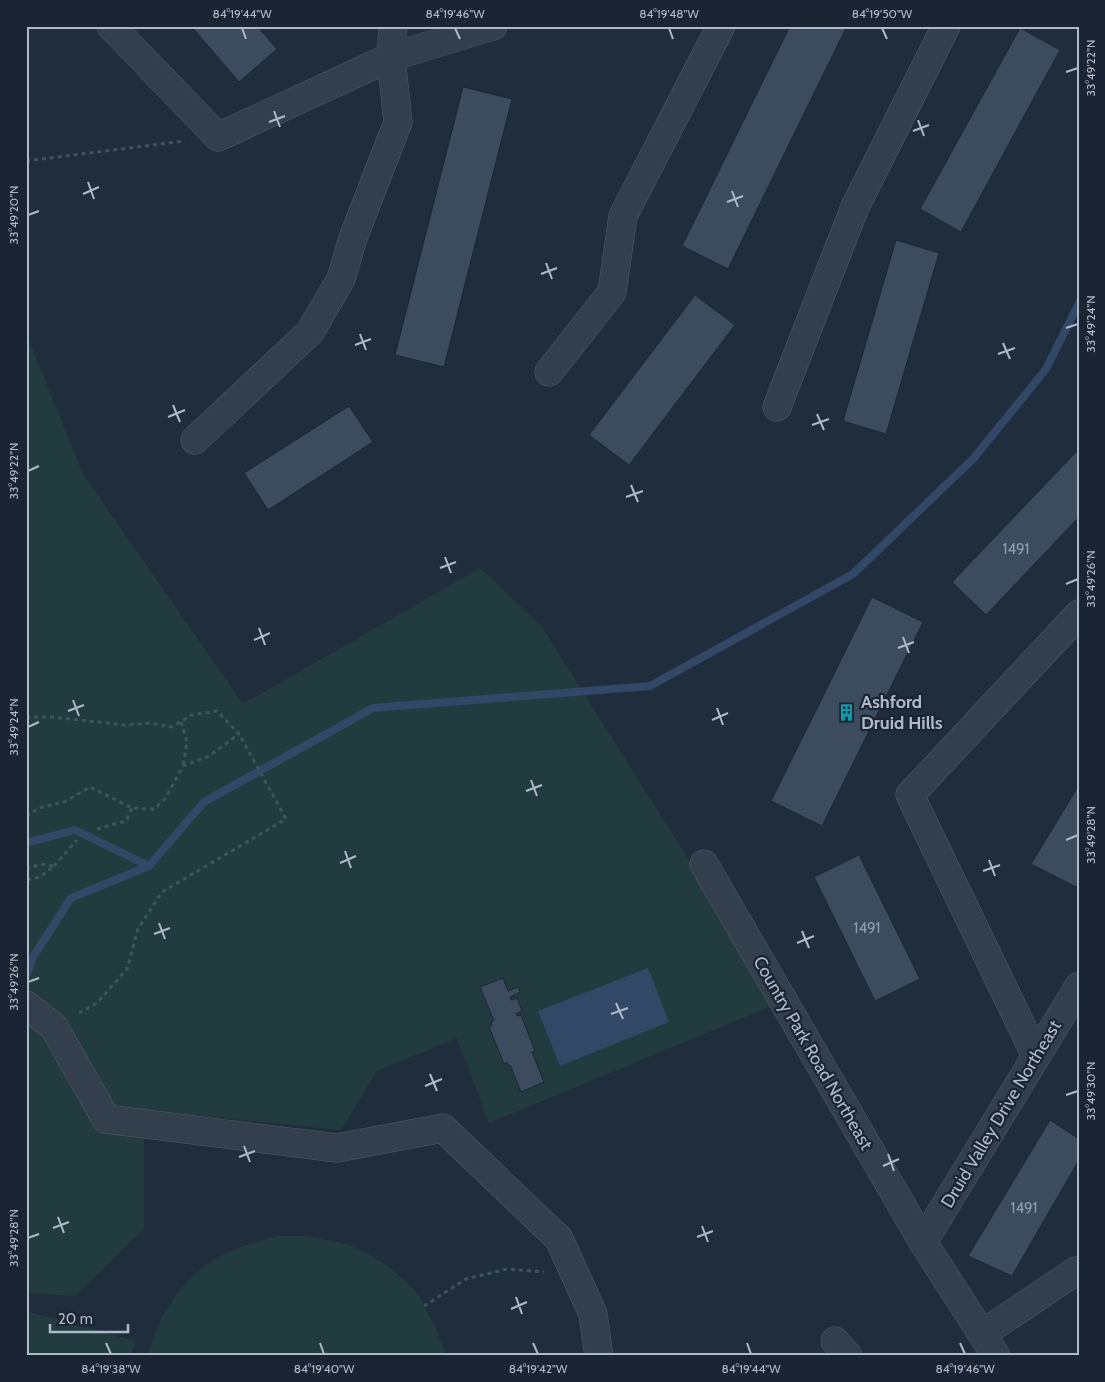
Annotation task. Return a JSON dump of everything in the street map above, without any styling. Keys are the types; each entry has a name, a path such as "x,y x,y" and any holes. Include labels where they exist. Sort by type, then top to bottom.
{"street":[{"path":"111,26 218,137 390,57 493,26"},
{"path":"195,440 310,332 341,279 352,238 398,122 390,57 393,26"},
{"path":"549,372 612,292 623,216 722,26"},
{"path":"777,407 855,207 946,26"},
{"path":"1036,1056 910,795 1079,614"},
{"name":"Country Park Road Northeast","path":"704,864 923,1242 989,1345"},
{"name":"Druid Valley Drive Northeast","path":"923,1242 1036,1056 1075,996"},
{"path":"26,1005 54,1026 106,1119 337,1148 443,1128 559,1239 593,1314 599,1356"},
{"path":"989,1345 1076,1271 1079,1274"}],"path":[{"path":"26,161 218,137"},
{"path":"26,717 51,717 125,725 151,723 172,727 192,715 217,711 239,734 286,819 162,892 138,929 127,969 97,1003 54,1026"},
{"path":"26,816 40,808 64,802 90,787 132,808 154,809 165,799 184,766 187,742 181,722"},
{"path":"184,766 209,756 239,734"},
{"path":"97,829 126,821 132,808"},
{"path":"26,880 40,877 54,866 77,840"},
{"path":"26,869 42,864 54,866"},
{"path":"424,1306 466,1279 507,1269 540,1272 573,1270"}],"green space":[{"path":"26,333 83,474 243,704 480,568 542,627 779,1003 489,1123 457,1038 377,1071 341,1130 144,1110 144,1229 75,1296 26,1293"},
{"path":"277,1236 304,1236 354,1246 387,1265 415,1290 432,1320 447,1356 148,1356 161,1319 175,1296 193,1276 210,1262 228,1253"},
{"path":"26,1311 135,1341 131,1356 26,1356"}],"water":[{"path":"648,968 669,1022 560,1066 538,1011"}],"building":[{"path":"191,26 257,26 277,49 239,82"},
{"path":"790,26 847,26 728,269 682,246"},
{"path":"1020,28 1060,50 961,232 920,209"},
{"path":"463,87 512,99 444,367 395,355"},
{"path":"896,240 939,253 886,434 843,421"},
{"path":"695,295 735,325 629,465 589,435"},
{"path":"349,406 373,442 268,510 244,473"},
{"path":"1076,452 1079,455 1079,517 986,615 952,582"},
{"name":"Ashford Druid Hills","path":"872,597 923,622 822,826 771,801"},
{"path":"1079,785 1079,883 1076,887 1031,864"},
{"path":"859,855 920,979 875,1001 814,877"},
{"path":"503,978 508,991 518,987 520,992 510,997 511,1000 517,998 522,1011 516,1014 517,1016 521,1015 535,1051 532,1052 544,1082 521,1092 510,1065 508,1066 507,1062 504,1064 489,1027 492,1025 491,1022 494,1021 480,987"},
{"path":"1050,1120 1079,1139 1079,1160 1012,1276 968,1256"}],"waterway":[{"path":"26,843 75,830 149,866 204,802 373,708 650,686 853,574 973,459 1046,369 1079,303"},
{"path":"26,977 33,957 71,898 149,866"}],"place":[{"name":"Ashford Druid Hills","path":"847,712"}]}
